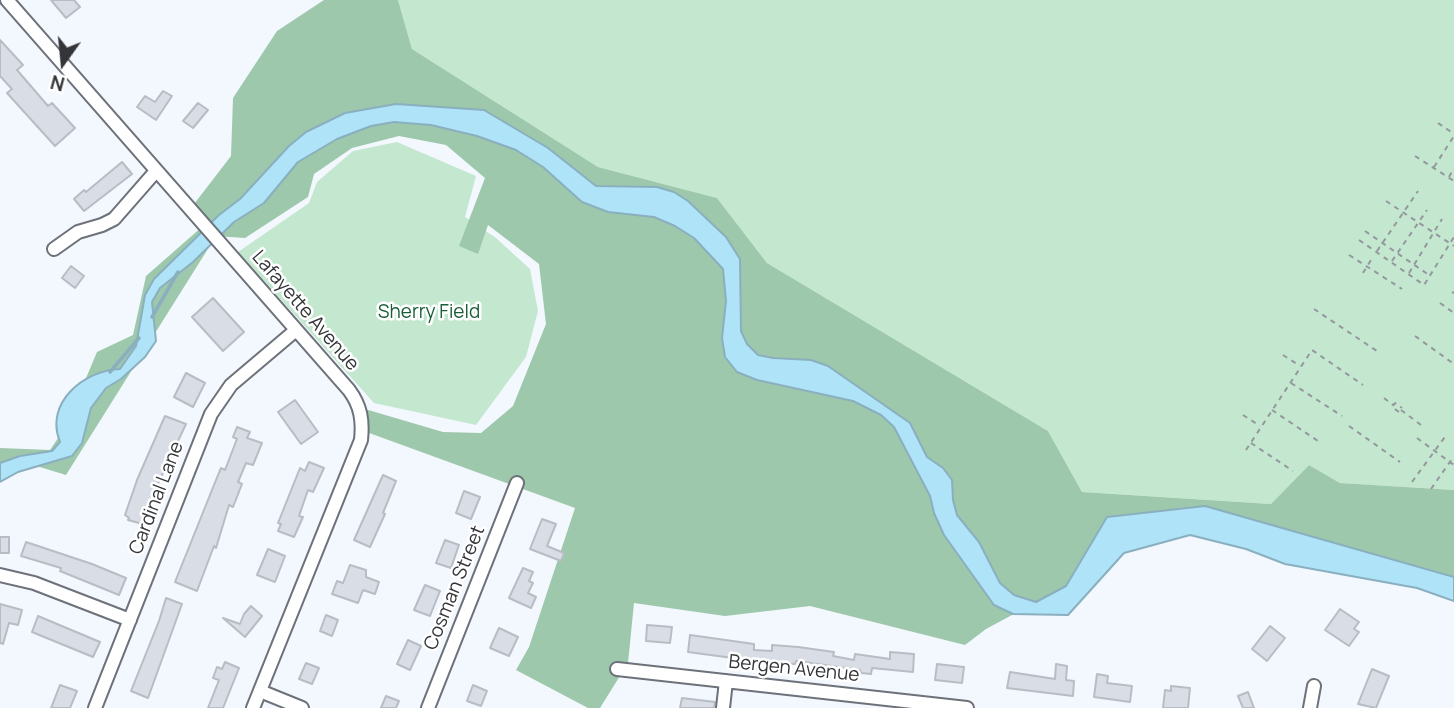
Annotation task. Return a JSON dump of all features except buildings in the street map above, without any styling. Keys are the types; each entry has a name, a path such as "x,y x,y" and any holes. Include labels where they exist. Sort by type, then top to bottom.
{"street":[{"name":"Lafayette Avenue","path":"8,0 353,395 358,406 362,426 361,440 253,708"},
{"path":"54,249 78,232 114,219 156,171"},
{"name":"Cardinal Lane","path":"95,708 211,414 231,385 296,330"},
{"name":"Cosman Street","path":"428,708 517,483"},
{"path":"0,575 34,583 130,620"},
{"name":"Bergen Avenue","path":"617,669 726,681 862,702 967,708"},
{"path":"723,708 726,681"},
{"path":"1311,708 1314,686"},
{"path":"260,691 302,708"}],"path":[{"path":"1433,167 1453,141 1454,135 1438,123"},
{"path":"1415,156 1454,181"},
{"path":"1448,177 1454,168"},
{"path":"1377,252 1418,191"},
{"path":"1386,201 1454,246"},
{"path":"1391,262 1427,210"},
{"path":"1408,274 1442,219"},
{"path":"1366,231 1430,276"},
{"path":"1359,240 1424,285 1454,237"},
{"path":"1349,255 1402,289"},
{"path":"1363,273 1371,260"},
{"path":"1440,303 1454,313"},
{"path":"1314,309 1377,351"},
{"path":"1415,336 1454,364"},
{"path":"1246,450 1312,350 1363,385"},
{"path":"1283,355 1301,367"},
{"path":"1291,383 1342,416"},
{"path":"1384,398 1394,405 1392,407 1401,410 1425,428"},
{"path":"1272,410 1318,441"},
{"path":"1243,415 1261,426"},
{"path":"1349,426 1400,462"},
{"path":"1412,482 1447,434"},
{"path":"1417,438 1454,465"},
{"path":"1251,443 1293,471"},
{"path":"1431,489 1454,456"}],"green space":[{"path":"324,0 398,0 412,49 598,167 717,198 767,263 1048,431 1082,492 1271,504 1309,465 1340,483 1454,490 1454,577 1205,506 1108,517 1066,586 986,629 965,645 810,606 725,616 634,603 628,663 600,708 588,708 516,670 529,647 575,508 361,430 358,407 443,432 481,433 513,406 546,324 539,264 488,225 478,254 459,246 485,178 446,145 399,136 352,148 314,174 308,197 245,238 216,236 66,475 30,464 0,478 0,448 50,450 65,428 97,352 133,335 146,276 203,226 191,208 231,156 233,98 277,31"},
{"path":"398,0 1454,0 1454,490 1340,483 1309,465 1271,504 1082,492 1048,431 767,263 717,198 598,167 412,49"},
{"name":"Sherry Field","path":"397,142 476,176 465,217 496,238 530,269 538,311 526,357 476,425 374,403 238,252 309,203 317,182 353,151"}],"water":[{"path":"396,104 484,110 548,148 596,186 657,187 674,192 688,201 726,237 740,259 741,331 747,344 758,355 811,360 828,366 910,423 927,457 943,468 952,480 957,515 979,542 1000,583 1014,595 1036,602 1066,586 1107,517 1205,506 1454,577 1454,601 1417,588 1285,564 1246,549 1190,535 1124,553 1068,615 1013,614 994,605 944,535 930,496 894,427 881,415 853,401 757,380 737,372 725,357 722,338 726,301 723,269 694,238 654,217 608,212 582,202 543,167 516,150 477,136 431,125 394,122 371,126 337,139 298,162 264,203 234,222 193,262 160,288 152,302 156,341 145,357 121,379 106,388 91,408 82,443 72,456 18,472 0,482 0,463 20,456 52,451 60,442 57,428 62,402 70,391 93,375 120,369 136,346 145,295 154,279 219,215 240,199 289,146 306,132 345,113"}],"waterway":[{"path":"152,317 178,272"},
{"path":"110,372 139,338"}]}
